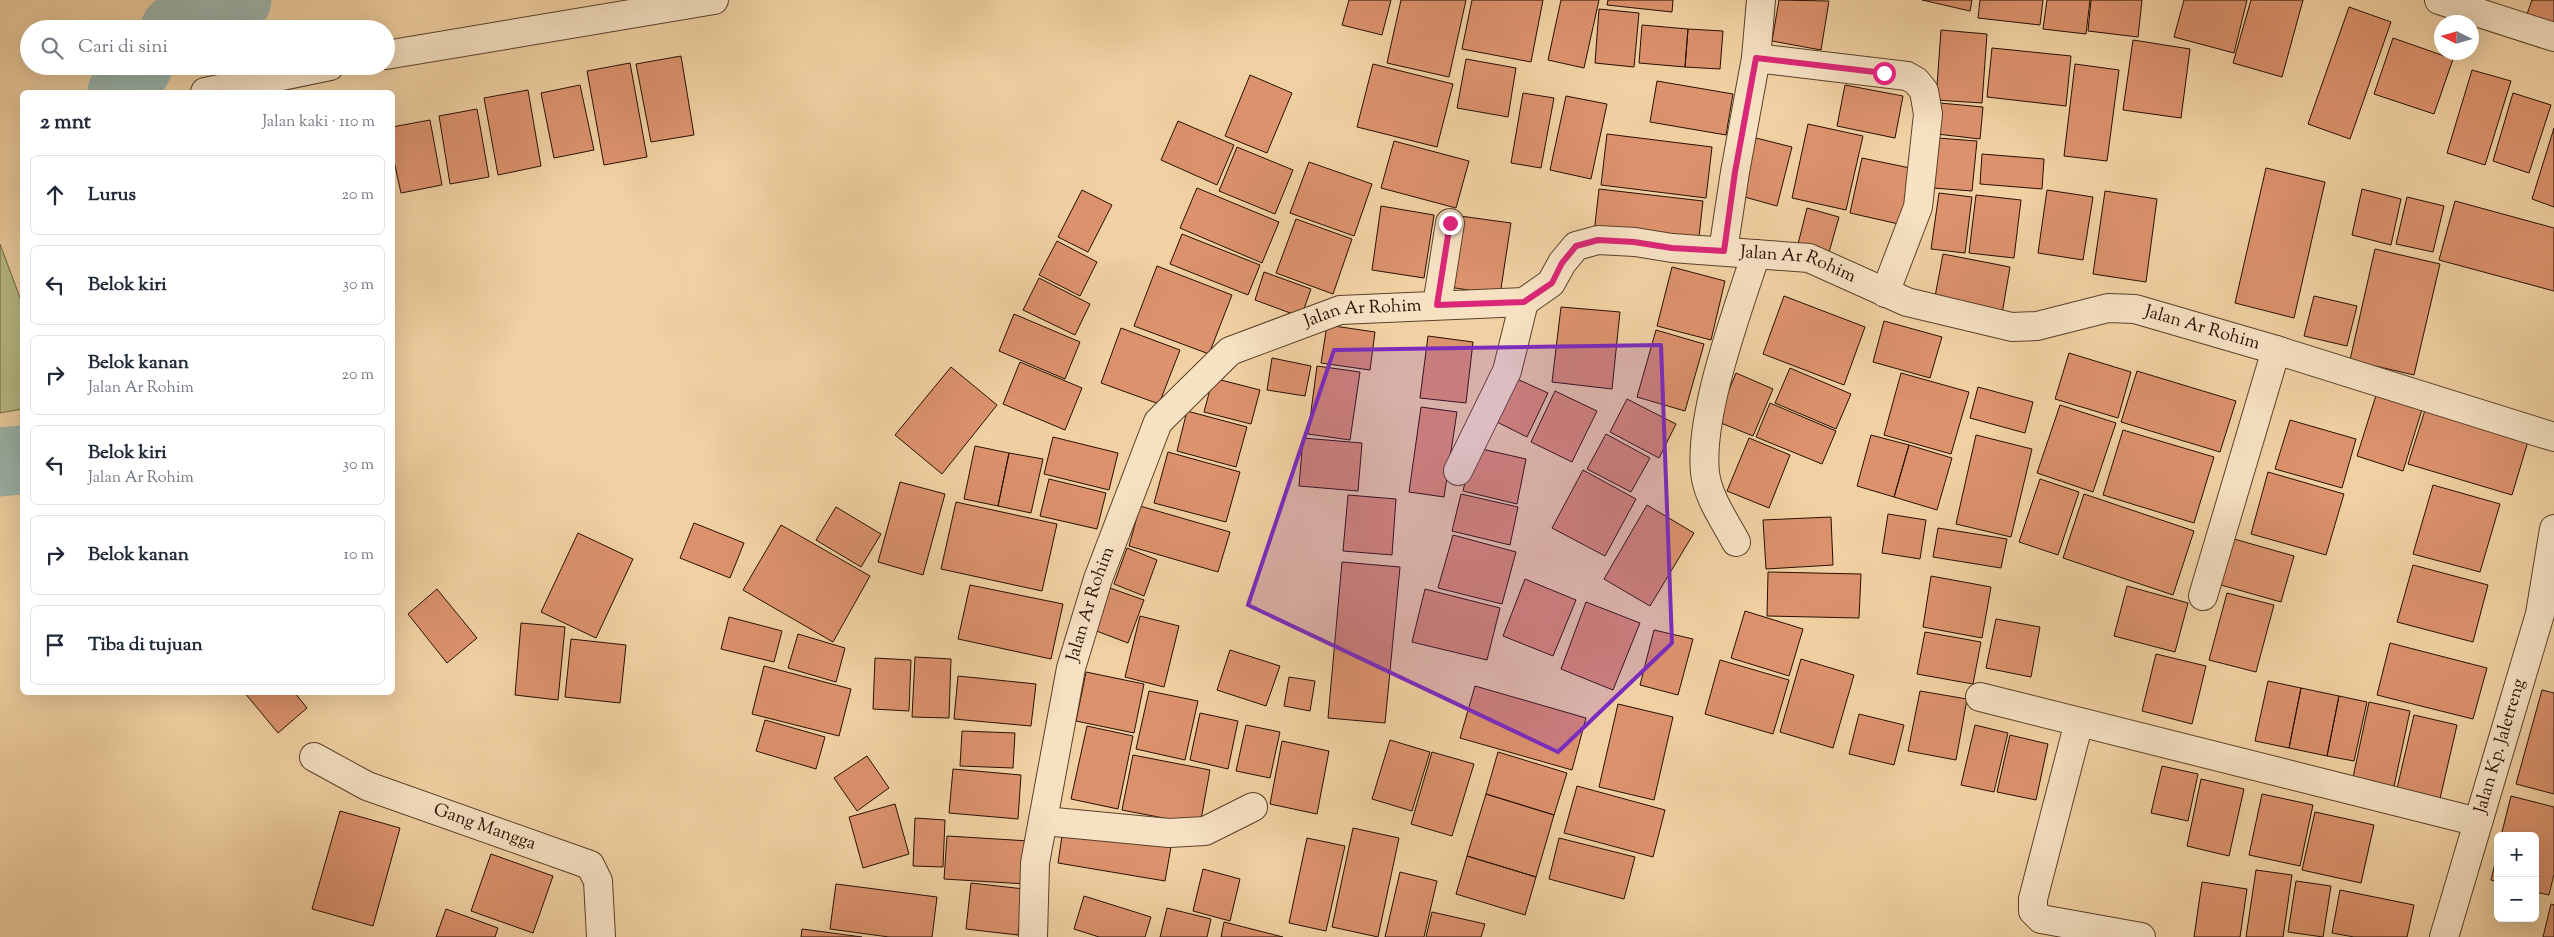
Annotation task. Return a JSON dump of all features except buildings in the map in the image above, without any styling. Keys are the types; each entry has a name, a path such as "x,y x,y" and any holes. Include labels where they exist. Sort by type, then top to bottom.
{"street":[{"path":"395,53 714,0"},
{"path":"1724,251 1735,172 1756,58 1761,0"},
{"path":"2439,0 2554,37"},
{"path":"1756,58 1907,76 1916,81 1924,91 1928,114 1918,207 1885,293"},
{"path":"215,90 287,75"},
{"path":"1437,305 1450,223"},
{"name":"Jalan Ar Rohim","path":"1033,937 1035,863 1071,668 1098,579 1158,422 1230,351 1340,310 1524,302 1552,283 1562,263 1576,246 1598,240 1634,242 1672,248 1809,258 1907,302 2012,327 2037,326 2108,308 2135,310 2276,350 2554,437"},
{"path":"1736,542 1714,502 1705,474 1705,446 1711,404 1756,254"},
{"path":"1458,472 1507,371 1524,302"},
{"path":"2203,596 2276,350"},
{"name":"Jalan Kp. Jaletreng","path":"2444,937 2478,822 2547,615 2554,529"},
{"path":"1980,697 2478,822"},
{"path":"2079,722 2033,899 2033,911 2040,919 2141,937"},
{"name":"Gang Mangga","path":"314,757 367,786 590,866 598,881 601,937"},
{"path":"1044,821 1169,833 1205,832 1252,807"}],"highlighted area":[{"path":"1661,345 1672,643 1558,752 1248,605 1334,350"}],"green space":[{"path":"0,244 20,298 20,409 0,413"}],"waterway":[{"path":"194,20 237,0"},
{"path":"123,90 132,75"},
{"path":"0,462 20,460"}],"route":[{"path":"1450,223 1437,305 1524,302 1552,283 1562,263 1576,246 1598,240 1634,242 1672,248 1724,251 1735,172 1756,58 1884,73"}]}
